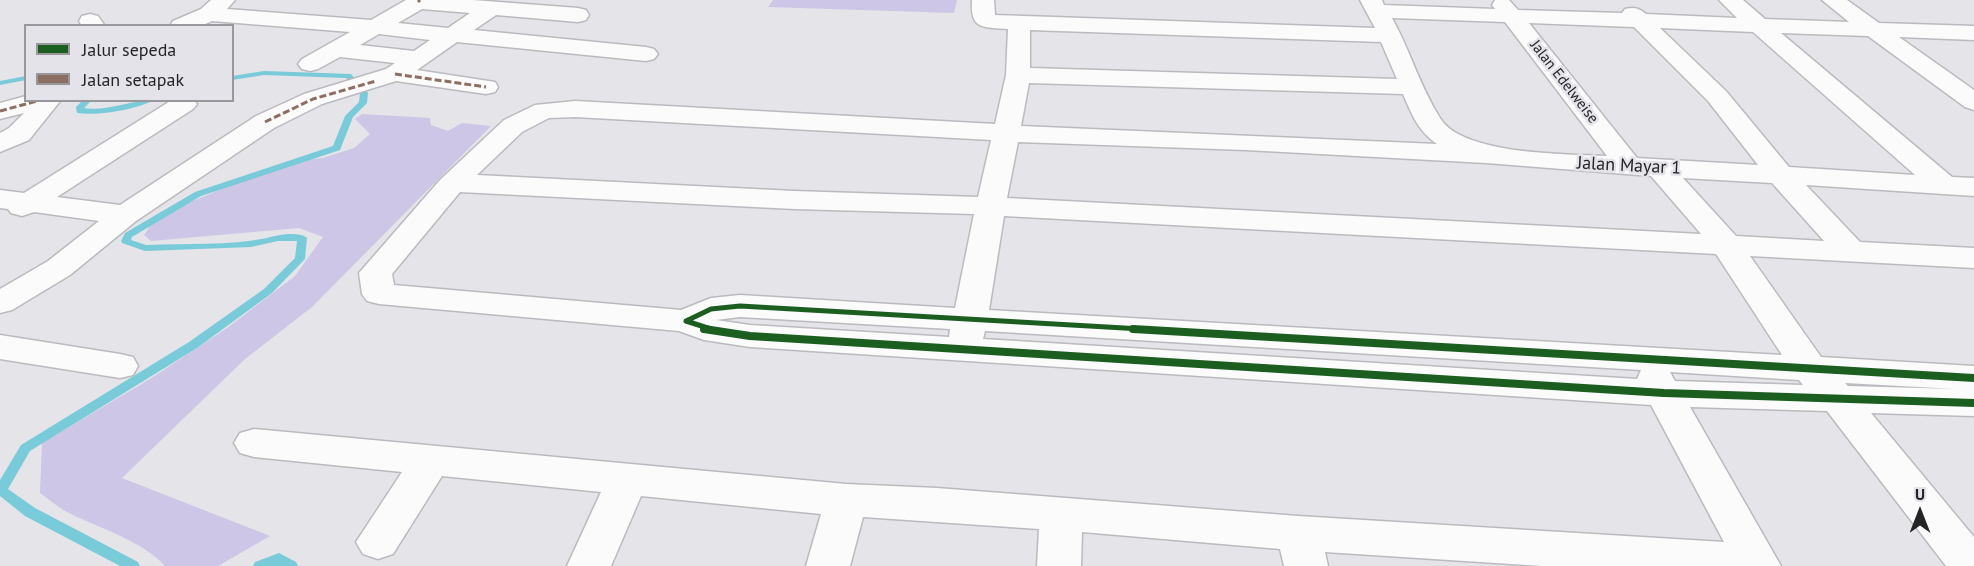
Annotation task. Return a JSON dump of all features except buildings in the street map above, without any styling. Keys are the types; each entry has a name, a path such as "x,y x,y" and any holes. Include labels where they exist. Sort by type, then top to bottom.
{"street":[{"path":"983,0 982,17 990,21 1019,23 1380,15 1506,8 1641,21 1974,33"},
{"path":"1620,0 1717,96 1780,175 1850,250"},
{"path":"1730,0 1944,185"},
{"path":"1833,0 1974,102"},
{"path":"310,64 419,1 492,8 583,11 543,44"},
{"path":"185,24 216,7 372,27 646,54"},
{"path":"0,303 58,268 125,215 265,122 331,93 385,77 492,8"},
{"name":"Jalan Edelweise","path":"1506,8 1643,166 1725,243 1811,370 1839,400 1972,566"},
{"name":"Jalan Mayar 1","path":"1380,15 1428,122 1436,131 1451,141 1486,155 1559,162 1974,187"},
{"path":"967,334 1004,133 1018,75 1019,23"},
{"path":"336,50 416,58"},
{"path":"1018,75 1413,87"},
{"path":"385,77 486,87"},
{"path":"0,111 34,102"},
{"path":"0,144 20,134 47,102"},
{"path":"0,219 29,203 184,104"},
{"path":"1486,155 1246,142 1004,133 575,109 544,110 513,126 454,183 375,273 379,294 686,321 704,329 750,336 967,334 1643,359 1974,378"},
{"path":"454,183 794,200 991,206 1725,243 1974,258"},
{"path":"0,199 125,215"},
{"path":"967,334 1664,393 1974,403"},
{"path":"0,347 120,366"},
{"path":"1643,359 1758,564"},
{"path":"254,443 846,500 937,504 1060,514 1302,549 1758,564"},
{"path":"378,542 431,460"},
{"path":"589,566 627,479"},
{"path":"828,566 846,500"},
{"path":"1059,566 1060,514"}],"shaded area":[{"path":"773,0 957,0 954,13 768,7"},
{"path":"362,114 430,118 431,125 448,131 462,123 491,126 312,307 245,359 122,478 270,536 218,566 165,566 146,550 67,512 40,493 42,443 150,379 227,328 295,276 323,237 299,228 151,241 144,235 150,226 178,207 290,161 323,158 354,148 370,134 355,119"}],"waterway":[{"path":"133,566 30,512 1,490 25,448 193,345 268,291 300,259 302,238 278,238 251,244 145,248 126,241 128,235 198,194 337,148 349,116 363,103 364,93 348,76 264,73 234,78"},
{"path":"0,83 24,78"},
{"path":"86,102 80,107 80,111 98,111 143,102"},
{"path":"260,566 279,559 291,566"}],"marked path":[{"path":"395,74 486,87"},
{"path":"265,122 313,99 376,81"},
{"path":"0,111 34,102"}],"cycle path":[{"path":"1974,378 740,306 711,309 686,321 704,329 750,336 965,350 1664,393 1974,403"}]}
